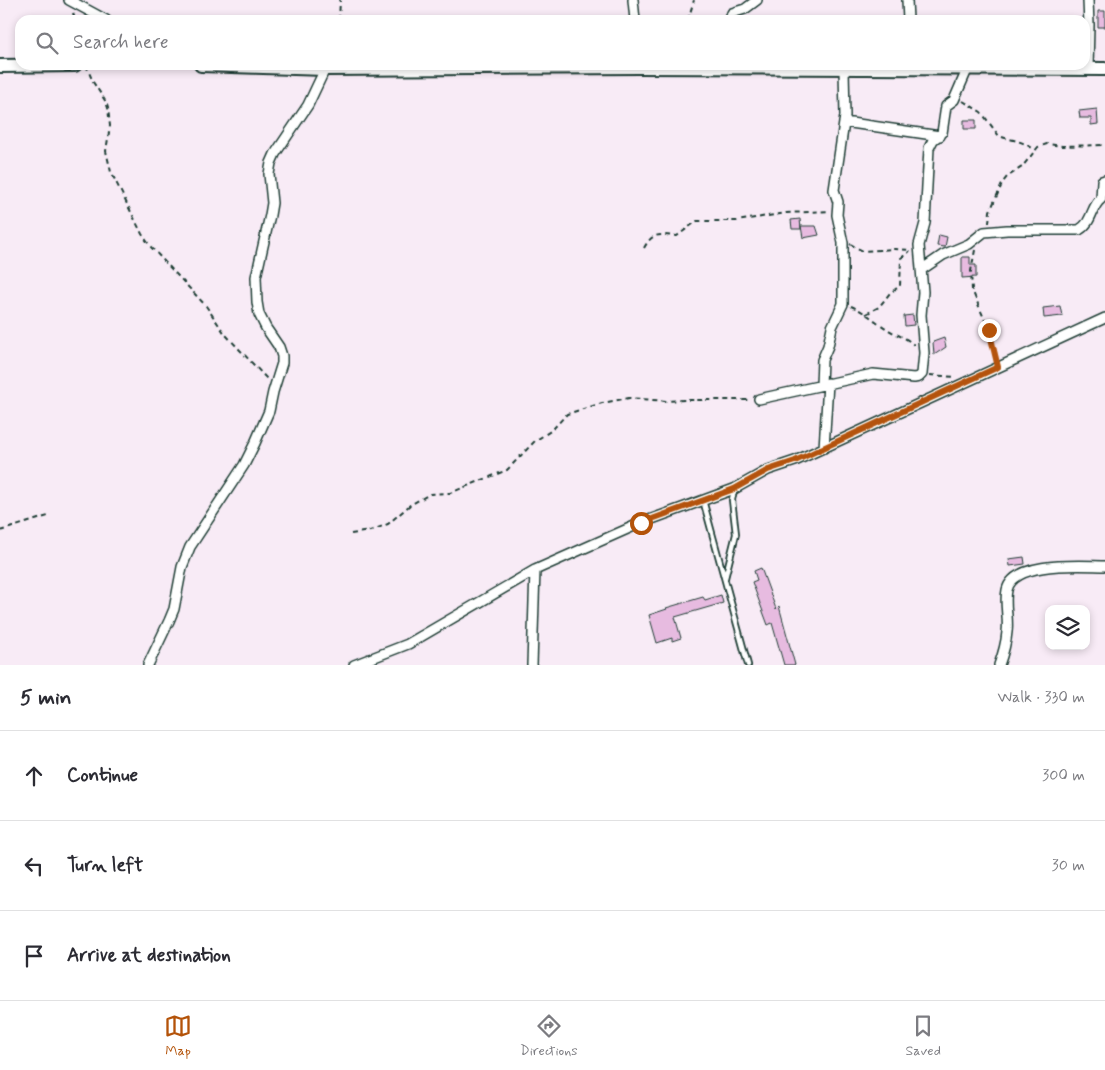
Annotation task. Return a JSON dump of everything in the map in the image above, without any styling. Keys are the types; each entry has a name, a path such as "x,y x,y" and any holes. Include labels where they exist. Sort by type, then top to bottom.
{"main road":[{"path":"0,66 15,66"},
{"path":"1090,69 1105,69"}],"street":[{"path":"69,0 97,15"},
{"path":"633,0 634,15"},
{"path":"731,15 732,13 745,9 757,0"},
{"path":"907,0 908,15"},
{"path":"1088,0 1089,15"},
{"path":"148,665 174,609 182,567 190,547 244,465 269,411 282,356 260,314 256,302 256,277 272,203 269,174 275,154 308,106 325,70"},
{"path":"824,448 826,434 822,360 828,346 832,327 843,304 842,240 837,210 838,202 834,190 834,178 844,122 844,70"},
{"path":"760,399 872,374 914,378 922,374 924,353 923,292 919,245 925,223 928,148 933,140 940,136 946,106 954,100 967,70"},
{"path":"844,122 940,136"},
{"path":"921,270 942,255 963,248 984,232 1007,230 1079,230 1085,226 1096,204 1101,200 1102,181 1105,180"},
{"path":"354,665 408,644 536,570 641,523 734,489 768,470 824,448 1105,318"},
{"path":"826,434 837,442"},
{"path":"999,665 1004,652 1008,630 1005,604 1007,588 1015,578 1028,570 1038,568 1068,565 1105,566"},
{"path":"532,665 536,570"}],"lane":[{"path":"724,579 736,534 732,500 734,489"},
{"path":"703,500 748,665"}],"path":[{"path":"339,15 340,0"},
{"path":"690,15 694,0"},
{"path":"88,70 108,108 110,126 106,151 111,172 142,234 150,246 206,306 226,334 274,387"},
{"path":"956,96 981,112 999,136 1017,140 1035,150"},
{"path":"984,232 989,223 990,211 1003,182 1022,167 1038,146 1047,144 1062,146 1105,145"},
{"path":"644,248 652,237 666,234 677,236 695,221 736,221 786,213 837,210"},
{"path":"976,238 971,271 972,290 989,330 998,367"},
{"path":"842,240 863,251 914,250 903,255 901,258 900,286 890,293 879,307 866,314"},
{"path":"843,304 866,314 910,341 924,353"},
{"path":"922,374 955,378"},
{"path":"351,534 370,531 388,524 410,505 430,494 450,493 507,470 536,442 552,430 566,414 602,402 629,398 662,401 760,399"},
{"path":"0,531 48,516"}],"building":[{"path":"1098,11 1105,11 1105,27 1098,27"},
{"path":"1097,109 1098,124 1091,125 1091,118 1080,118 1079,111"},
{"path":"964,120 976,120 976,129 964,129"},
{"path":"800,219 801,229 792,229 791,220"},
{"path":"801,226 816,226 819,235 803,238"},
{"path":"939,235 947,237 945,247 937,246"},
{"path":"962,257 970,257 970,265 976,265 976,277 962,278"},
{"path":"1060,306 1062,316 1044,318 1043,308"},
{"path":"913,315 914,325 905,326 904,316"},
{"path":"944,338 946,347 934,355 933,342"},
{"path":"1024,557 1025,564 1010,566 1009,559"},
{"path":"761,568 776,609 779,606 795,665 784,665 772,623 768,625 752,582 757,580 754,571"},
{"path":"721,595 723,603 675,617 681,638 672,641 672,638 657,643 649,615 703,597 705,600"}],"route":[{"path":"641,523 734,489 768,470 795,461 998,367 989,330"}]}
